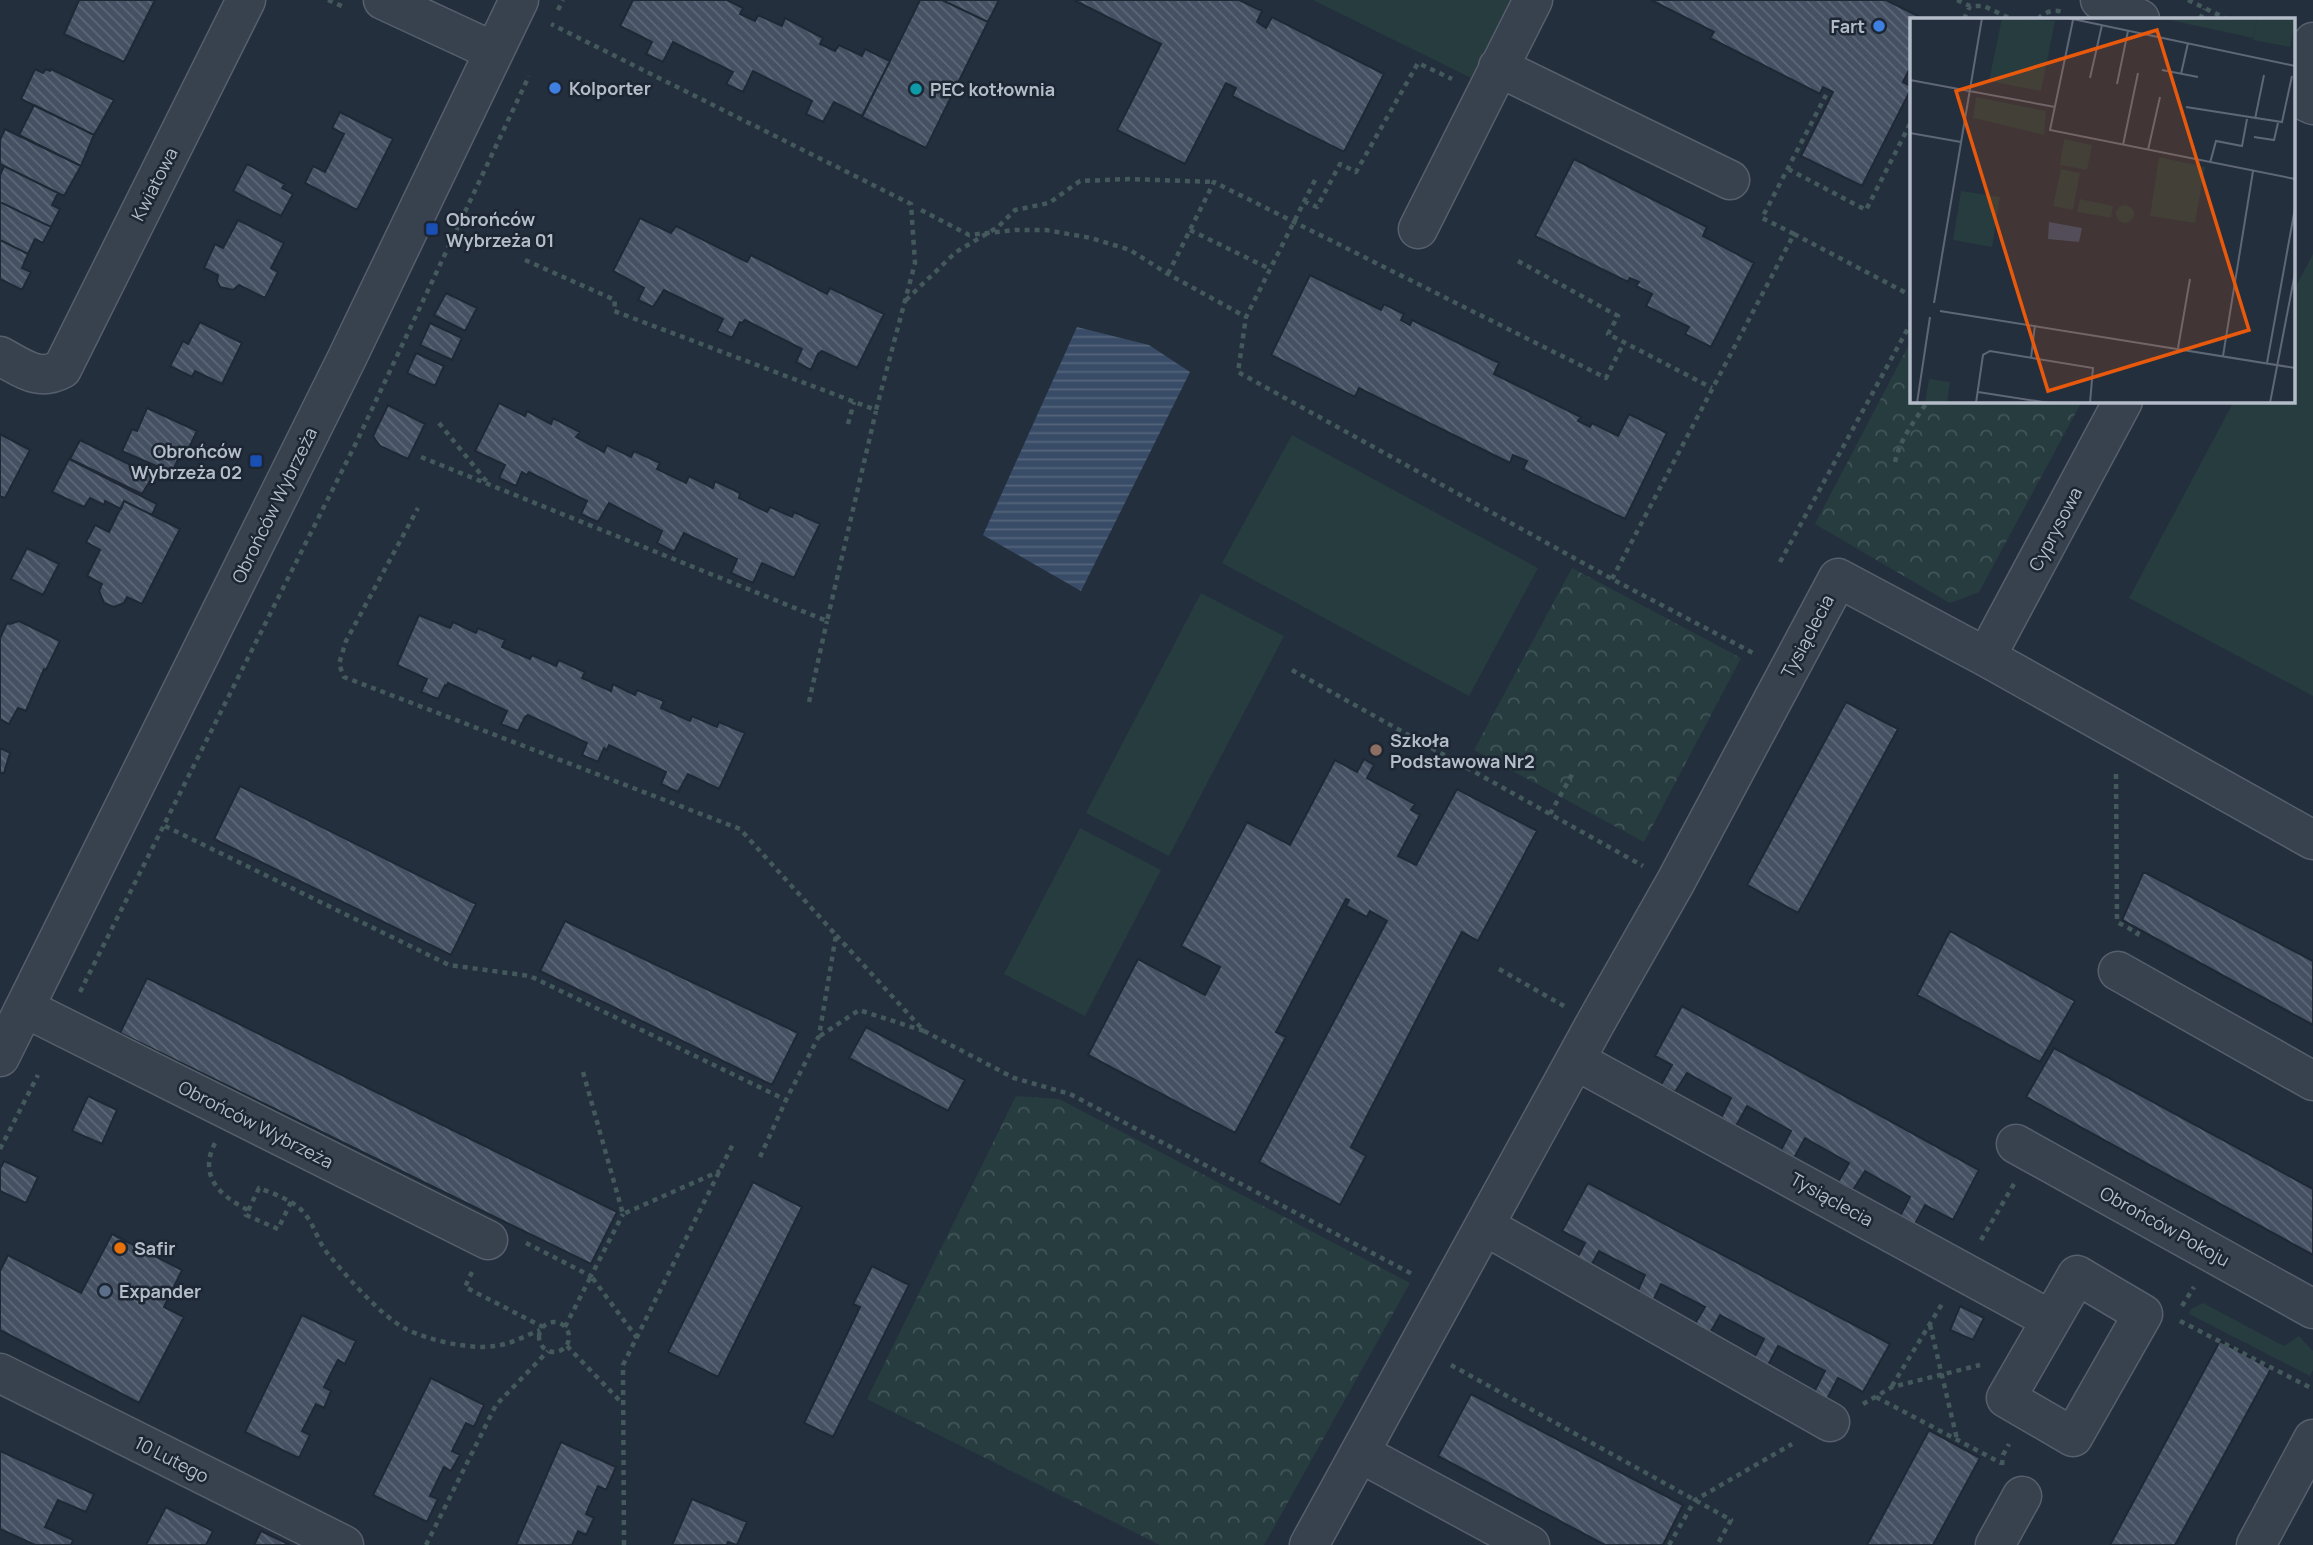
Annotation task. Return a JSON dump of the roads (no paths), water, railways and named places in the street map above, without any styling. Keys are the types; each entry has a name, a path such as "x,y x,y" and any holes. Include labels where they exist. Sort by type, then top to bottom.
{"street":[{"name":"Kwiatowa","path":"0,356 37,375 50,375 62,369 246,0"},
{"path":"383,0 493,51"},
{"name":"Obrońców Wybrzeża","path":"0,1058 347,358 519,0"},
{"path":"1418,229 1533,0"},
{"path":"2084,7 2135,18"},
{"path":"2296,77 2313,42"},
{"path":"1491,81 1730,180"},
{"path":"2296,97 2313,105"},
{"name":"Cyprysowa","path":"1986,657 2122,402"},
{"name":"Tysiąclecia","path":"1309,1545 1675,883 1838,578 1986,657 2313,840"},
{"path":"2118,971 2313,1081"},
{"name":"Obrońców Wybrzeża","path":"25,1008 488,1241"},
{"name":"Tysiąclecia","path":"1575,1060 2051,1320"},
{"name":"Obrońców Pokoju","path":"2016,1144 2313,1309"},
{"path":"1485,1226 1830,1422"},
{"path":"2077,1275 2143,1314 2073,1437 2006,1398 2051,1320 2077,1275"},
{"name":"10 Lutego","path":"0,1373 344,1545"},
{"path":"2256,1545 2313,1439"},
{"path":"1360,1454 1530,1545"},
{"path":"1995,1545 2012,1480"}],"water":[{"path":"1077,327 1149,345 1190,372 1081,591 983,535"}],"place":[{"name":"Fart","path":"1879,26"},
{"name":"Kolporter","path":"555,88"},
{"name":"PEC kotłownia","path":"916,89"},
{"name":"Obrońców Wybrzeża 01","path":"432,229"},
{"name":"Obrońców Wybrzeża 02","path":"256,461"},
{"name":"Szkoła Podstawowa Nr2","path":"1376,750"},
{"name":"Safir","path":"120,1248"},
{"name":"Expander","path":"105,1291"}]}
